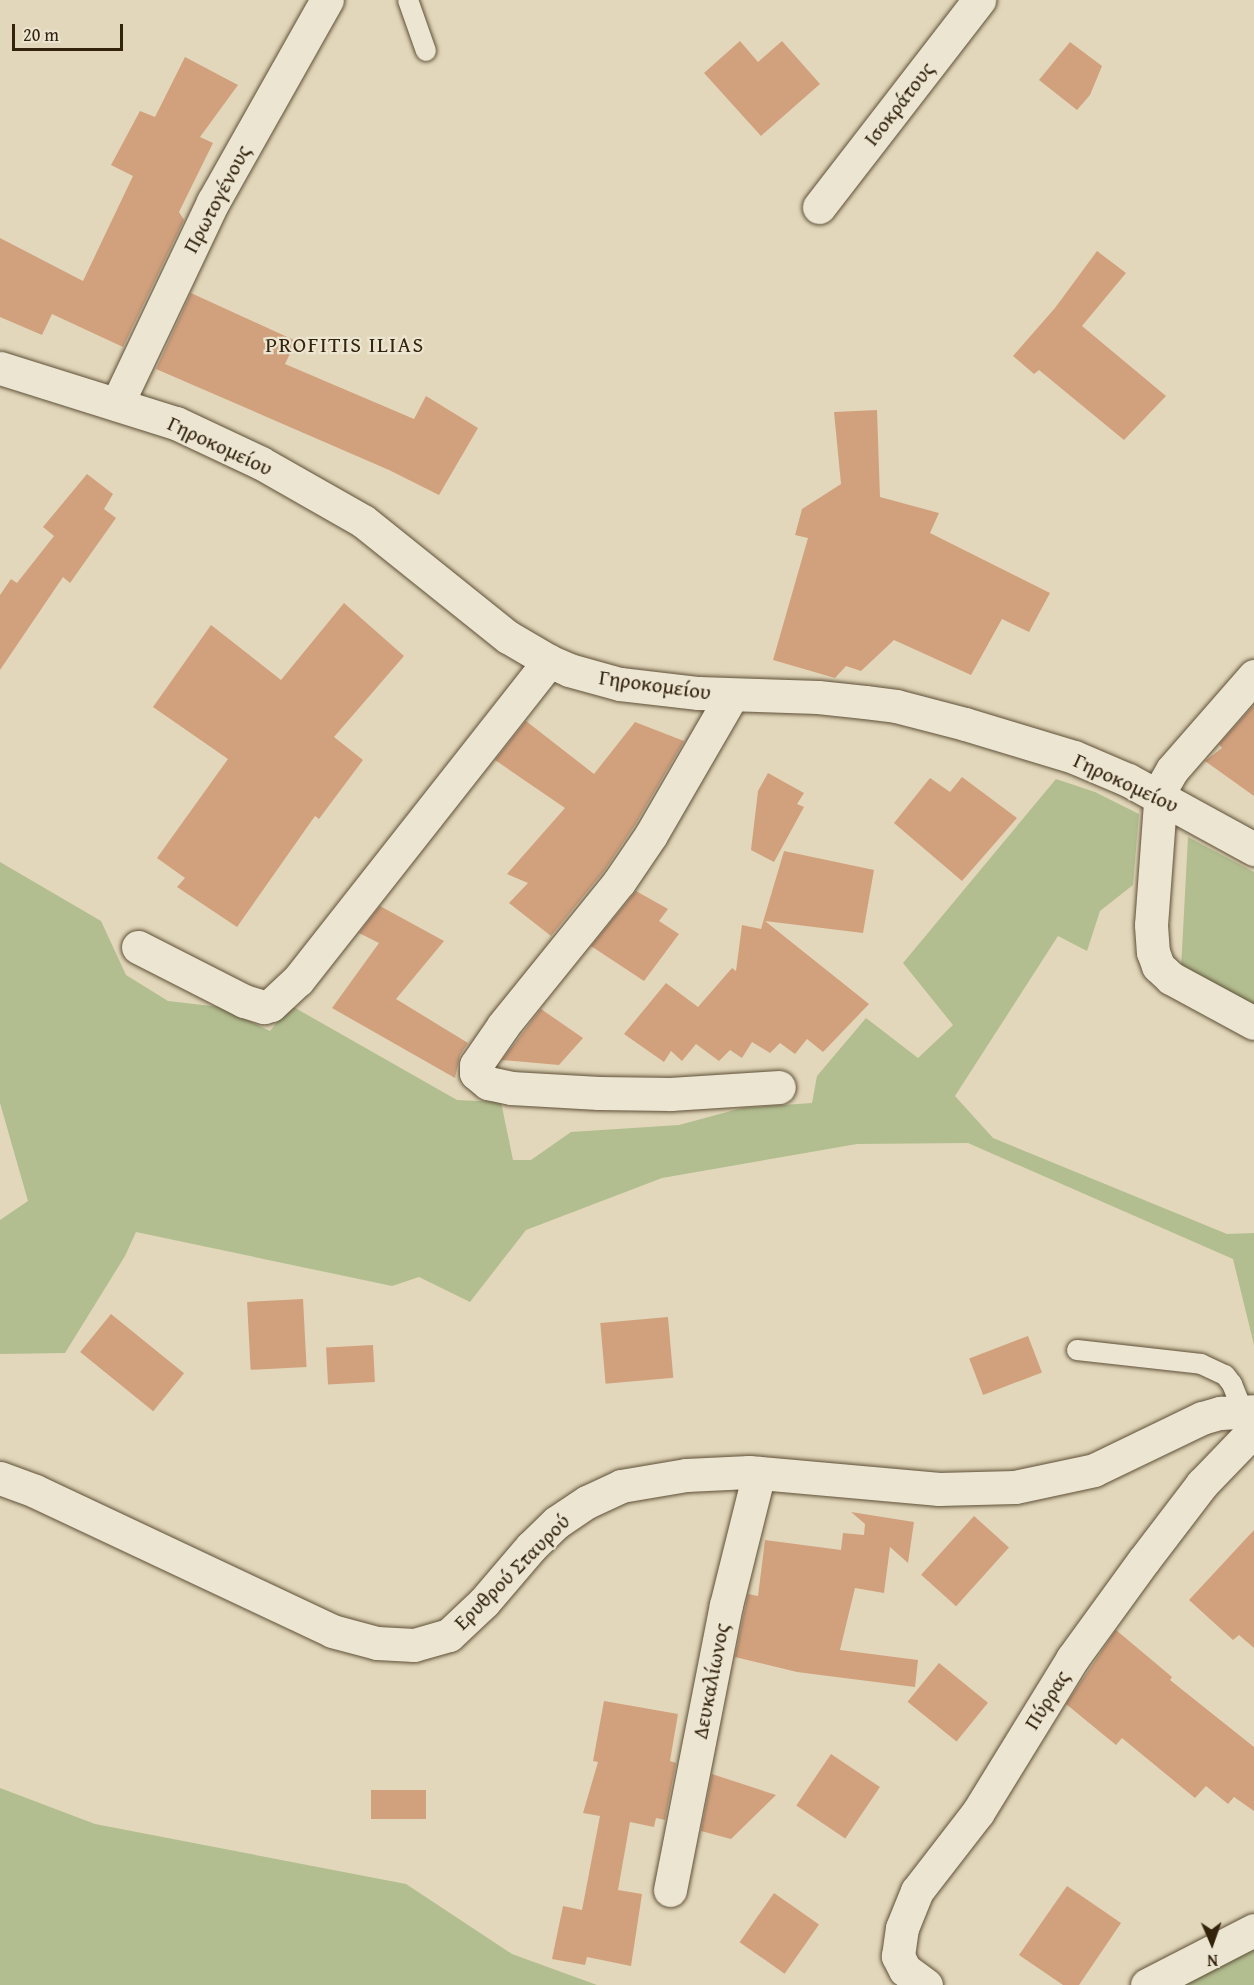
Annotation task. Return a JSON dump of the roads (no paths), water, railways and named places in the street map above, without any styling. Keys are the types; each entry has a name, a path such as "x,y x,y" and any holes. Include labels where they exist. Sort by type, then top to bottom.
{"street":[{"name":"Ισοκράτους","path":"819,207 979,0"},
{"name":"Πρωτογένους","path":"117,404 213,202 315,5"},
{"name":"Γηροκομείου","path":"0,368 117,404 206,435 363,521 508,637 549,661 620,684 732,695 818,697 896,706 1004,735 1074,757 1159,797 1254,849"},
{"path":"138,947 244,1001 264,1007 271,1005 298,980 549,661"},
{"path":"1254,676 1173,770 1159,797 1151,924 1158,966 1170,978 1254,1023"},
{"path":"732,695 651,835 613,890 503,1026 476,1065 476,1073 488,1083 511,1088 599,1093 670,1094 779,1087"},
{"name":"Ερυθρού Σταυρού","path":"0,1478 34,1491 332,1631 377,1643 414,1645 434,1641 456,1630 551,1528 577,1508 603,1493 641,1481 686,1474 759,1473 939,1489 1015,1486 1056,1480 1094,1470 1202,1418 1250,1417"},
{"name":"Πύρρας","path":"926,1985 905,1970 898,1956 902,1929 917,1891 978,1812 1072,1659 1250,1417"},
{"name":"Δευκαλίωνος","path":"670,1890 726,1605 759,1473"},
{"path":"1148,1985 1254,1930"}],"lane":[{"path":"408,0 426,51"},
{"path":"1077,1350 1201,1364 1225,1375 1233,1384 1250,1417"}],"district":[{"name":"PROFITIS ILIAS","path":"345,345"}]}
